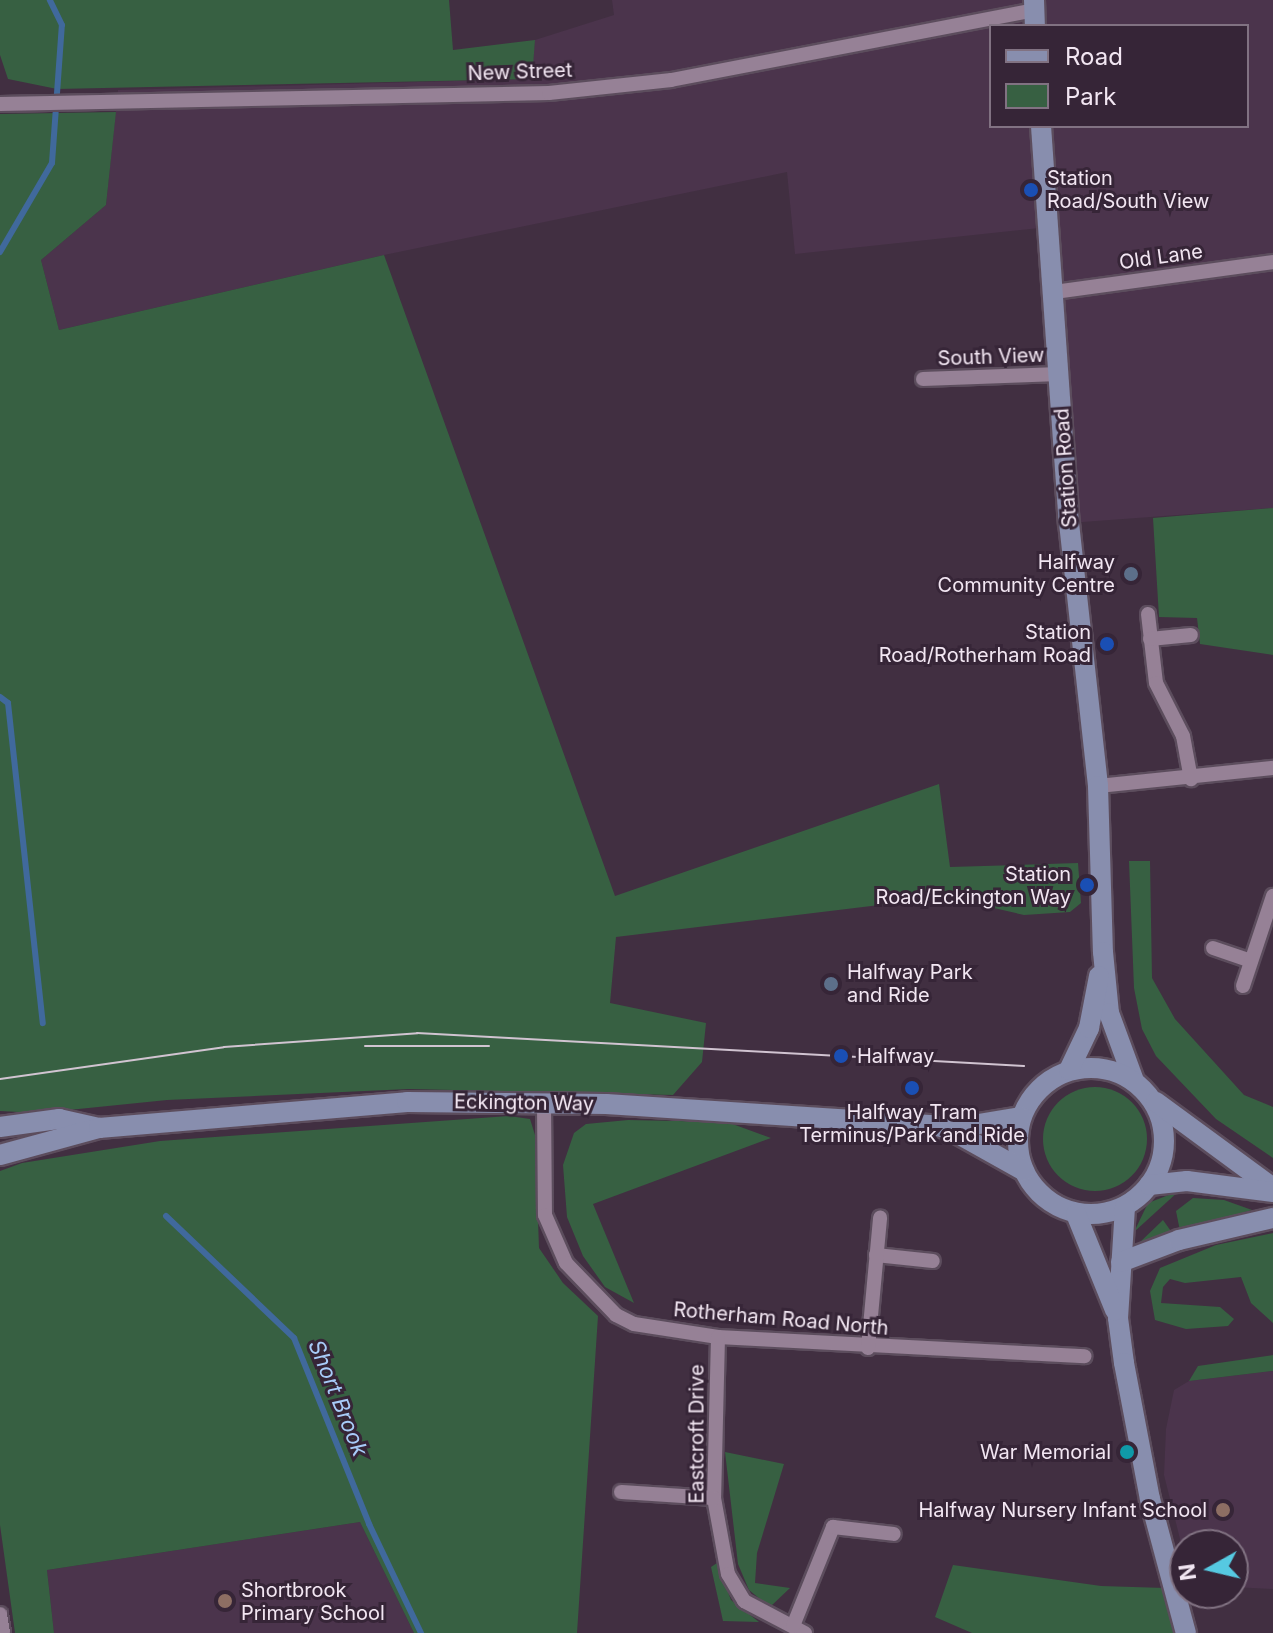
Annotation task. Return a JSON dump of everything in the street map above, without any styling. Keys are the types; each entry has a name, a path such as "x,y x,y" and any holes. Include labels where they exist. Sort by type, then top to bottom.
{"main road":[{"name":"Station Road","path":"1041,128 1059,374 1098,786 1103,952 1109,1013 1134,1081"},
{"name":"Station Road","path":"1069,1070 1089,1028 1103,952"},
{"path":"1024,1171 1017,1144 1021,1117 1044,1084 1069,1070 1105,1069 1134,1081 1156,1102 1273,1190"},
{"name":"Eckington Way","path":"0,1127 59,1119 99,1128 407,1102 714,1107 949,1129 1021,1117"},
{"path":"1156,1102 1163,1149 1149,1185 1125,1207 1103,1214 1076,1214 1118,1318 1150,1499 1186,1633"},
{"name":"Eckington Way","path":"0,1155 23,1146 68,1141 99,1128"},
{"name":"Eckington Way","path":"949,1129 1024,1171 1055,1206 1076,1214"},
{"path":"0,1144 23,1146"},
{"path":"1149,1185 1187,1181 1273,1190"},
{"path":"1118,1318 1125,1207"},
{"path":"1121,1262 1179,1240 1273,1218"}],"street":[{"name":"New Street","path":"0,104 549,93 671,80 1034,12"},
{"name":"Old Lane","path":"1054,292 1273,262"},
{"name":"South View","path":"923,379 1059,374"},
{"path":"1148,614 1156,683 1183,736 1191,779"},
{"path":"1150,639 1191,635"},
{"path":"1098,786 1191,779 1273,768"},
{"path":"1243,986 1273,896"},
{"path":"1213,948 1251,961"},
{"name":"Rotherham Road North","path":"544,1104 545,1215 566,1263 616,1315 634,1324 718,1337 868,1348 1085,1356"},
{"path":"868,1348 880,1218"},
{"path":"876,1255 933,1261"},
{"name":"Eastcroft Drive","path":"718,1337 714,1498 728,1574 744,1601 799,1630"},
{"path":"621,1492 714,1498"},
{"path":"799,1630 833,1527 894,1534"},
{"path":"0,1614 3,1633"}],"shaded area":[{"path":"612,0 1273,0 1273,508 1069,523 1049,227 795,254 787,172 384,255 59,330 41,260 106,205 118,90 531,79 535,40 614,15"},
{"name":"Halfway Nursery Infant School","path":"1273,1371 1273,1589 1249,1588 1249,1529 1178,1529 1164,1475 1166,1429 1174,1390 1189,1381"},
{"name":"Shortbrook Primary School","path":"360,1522 414,1633 54,1633 47,1570"}],"green space":[{"path":"0,0 449,0 453,50 535,40 532,79 57,89 8,79 0,55"},
{"path":"116,112 106,205 41,260 59,330 384,255 615,896 939,784 950,867 1078,863 1081,903 1070,912 1024,915 972,903 962,895 616,937 610,1003 706,1023 702,1062 673,1095 409,1089 167,1100 39,1113 0,1111 0,114"},
{"path":"1273,508 1273,655 1200,644 1197,618 1159,617 1153,518"},
{"path":"1129,861 1150,861 1152,978 1175,1019 1244,1095 1273,1107 1273,1158 1216,1119 1156,1056 1142,1029 1134,988"},
{"path":"1095,1087 1115,1091 1132,1102 1143,1119 1147,1139 1143,1159 1132,1176 1115,1187 1095,1191 1075,1187 1058,1176 1047,1159 1043,1139 1047,1119 1058,1102 1075,1091"},
{"path":"509,1116 530,1119 535,1135 539,1248 563,1283 598,1316 577,1633 414,1633 360,1522 47,1570 54,1633 15,1633 0,1525 0,1171 22,1163 160,1141"},
{"path":"628,1120 727,1122 771,1138 593,1204 634,1303 605,1287 583,1256 567,1217 563,1165 574,1133 586,1124"},
{"path":"1179,1191 1134,1232 1148,1203"},
{"path":"1193,1198 1224,1200 1252,1210 1180,1231 1176,1211"},
{"path":"1163,1220 1173,1234 1138,1248 1137,1245"},
{"path":"1273,1233 1273,1323 1251,1303 1241,1277 1185,1283 1170,1279 1163,1287 1161,1303 1220,1307 1234,1319 1228,1326 1186,1329 1155,1320 1150,1291 1160,1268 1216,1245"},
{"path":"1273,1355 1273,1371 1189,1381 1198,1366"},
{"path":"725,1452 784,1464 757,1553 755,1583 790,1588 770,1607 749,1590 738,1564"},
{"path":"717,1563 731,1600 759,1622 723,1621 711,1567"},
{"path":"953,1565 1101,1586 1165,1588 1177,1633 972,1633 935,1617"}],"waterway":[{"name":"Short Brook","path":"0,252 52,163 62,25 50,0"},
{"name":"Short Brook","path":"0,697 8,703 43,1023"},
{"name":"Short Brook","path":"166,1216 294,1338 369,1524 421,1633"}],"tram line":[{"path":"0,1079 224,1047 417,1033 1024,1066"},
{"path":"365,1046 489,1046"}],"place":[{"name":"Station Road/South View","path":"1031,190"},
{"name":"Halfway Community Centre","path":"1131,574"},
{"name":"Station Road/Rotherham Road","path":"1107,644"},
{"name":"Station Road/Eckington Way","path":"1087,885"},
{"name":"Halfway Park and Ride","path":"831,984"},
{"name":"Halfway","path":"841,1056"},
{"name":"Halfway Tram Terminus/Park and Ride","path":"912,1088"},
{"name":"War Memorial","path":"1127,1452"},
{"name":"Halfway Nursery Infant School","path":"1223,1510"},
{"name":"Shortbrook Primary School","path":"225,1601"}]}
